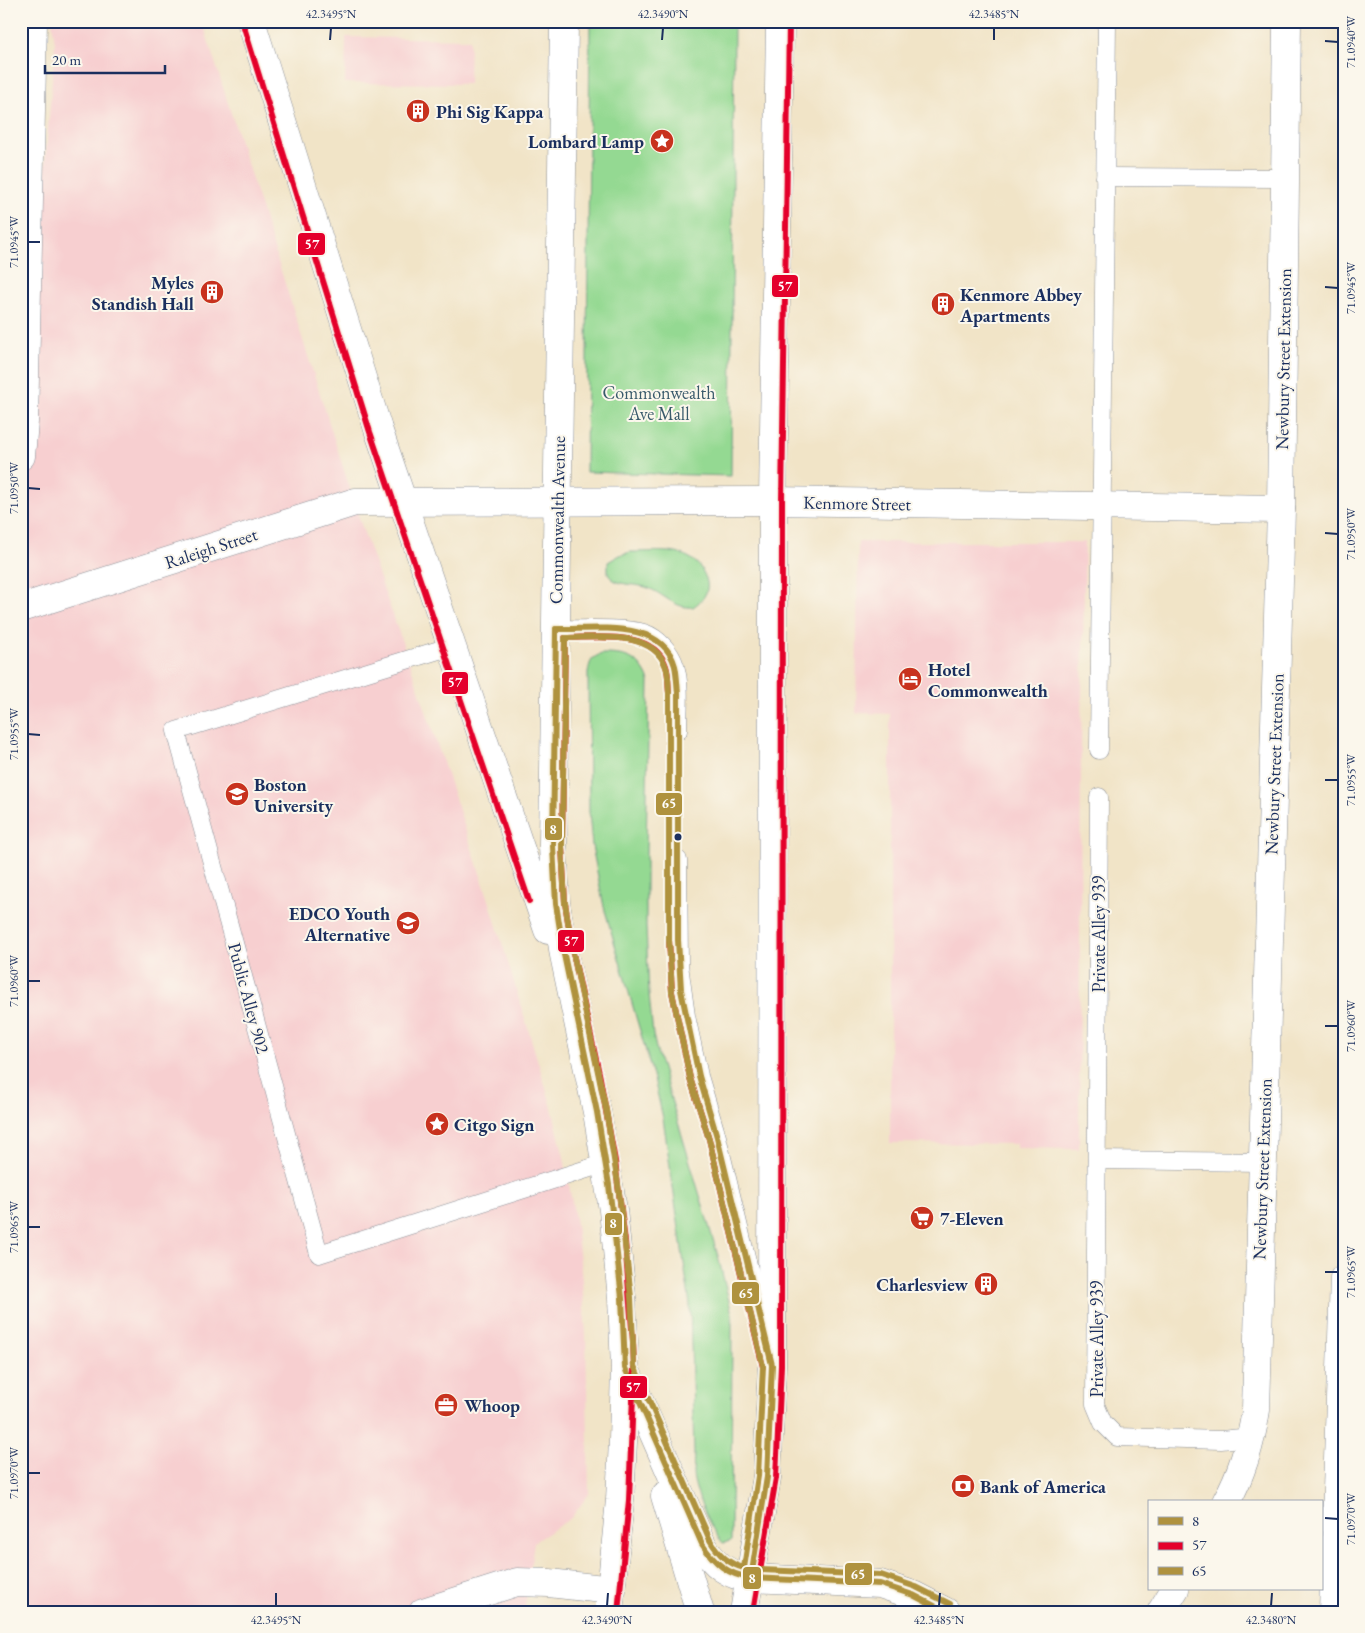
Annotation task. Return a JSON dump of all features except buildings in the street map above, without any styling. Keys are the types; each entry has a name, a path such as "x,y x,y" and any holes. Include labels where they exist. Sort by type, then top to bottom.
{"main road":[{"path":"21,456 24,422 33,21"},
{"path":"251,21 378,429 578,1020"},
{"name":"Commonwealth Avenue","path":"564,21 556,502 553,846 555,892 564,955 593,1088 613,1210 620,1278 625,1368 620,1500 611,1601"},
{"path":"744,1612 767,1477 772,1366 774,501 780,21"},
{"name":"Newbury Street Extension","path":"1227,1500 1241,1474 1256,1410 1281,509 1288,21"},
{"name":"Kenmore Street","path":"403,502 774,501 1281,509"},
{"name":"Raleigh Street","path":"21,608 355,502 403,502"},
{"path":"1334,1612 1344,1278"},
{"path":"625,1368 705,1550 724,1570 736,1576 751,1578 880,1584 913,1596 946,1612"},
{"path":"625,1368 700,1612"},
{"path":"751,1578 762,1612"},
{"path":"423,1612 517,1582 548,1583 611,1601"},
{"path":"1160,1612 1174,1590"}],"lane":[{"path":"1099,750 1107,21"},
{"path":"1105,177 1286,178"},
{"path":"556,629 631,631 644,633 659,642 670,654 675,666 678,693 678,731"},
{"name":"Public Alley 902","path":"452,646 176,731 319,1254 606,1163"},
{"name":"Private Alley 939","path":"1099,797 1095,1404 1103,1423 1116,1437 1221,1440 1251,1437"},
{"path":"678,860 679,965 686,1016 699,1076 717,1137 772,1366"},
{"path":"1097,1160 1262,1162"}],"shaded area":[{"name":"Boston University","path":"52,21 202,21 363,530 489,900 552,1108 564,1157 576,1224 582,1280 586,1335 589,1494 571,1518 534,1542 524,1612 21,1612 21,432 24,422 55,44"},
{"path":"346,37 470,39 469,84 345,83"},
{"name":"Hotel Commonwealth","path":"858,542 1085,542 1081,749 1079,1149 1016,1148 1016,1144 890,1143 890,714 856,713"}],"green space":[{"name":"Commonwealth Ave Mall","path":"590,21 734,21 731,476 586,472"},
{"path":"631,552 666,552 686,556 702,570 707,582 707,590 704,596 693,607 681,606 643,586 621,583 611,578 608,574 608,562 620,555"},
{"path":"602,654 625,656 631,659 641,667 649,681 646,927 653,1035 718,1256 732,1314 731,1541 723,1543 713,1530 704,1510 696,1490 693,1474 690,1305 663,1118 654,1079 604,907 592,846 589,812 588,672 592,660"}],"transit line":[{"name":"57","path":"753,1612 776,1478 781,1365 782,501 789,21"},
{"name":"57","path":"243,24 370,432 529,901"},
{"name":"8","path":"556,629 607,628 642,633 656,640 668,651 675,666 678,693 678,940 681,990 699,1076 717,1137 772,1365 767,1477 751,1578"},
{"name":"8","path":"556,629 553,846 556,904 564,955 597,1112 609,1185 622,1298 625,1368 702,1544 711,1557 722,1567 735,1574 751,1578 880,1584 913,1595 946,1612"},
{"name":"57","path":"618,1612 629,1500 634,1368 633,1341 625,1241 615,1161 600,1078 573,953 565,903 562,846 565,638 607,637 637,641 649,646 659,654 667,669 669,693 669,940 672,992 690,1078 709,1139 763,1367"},
{"name":"65","path":"608,637 637,641 649,646 659,655 668,673 669,940 672,992 690,1078 709,1139 763,1366 758,1476 744,1568 724,1558 710,1540 634,1366 631,1297 618,1184 606,1110 573,953 565,903 562,846 565,638 608,637"},
{"name":"65","path":"761,1570 881,1575 916,1587 950,1604"}],"place":[{"name":"Phi Sig Kappa","path":"418,111"},
{"name":"Lombard Lamp","path":"662,141"},
{"name":"Myles Standish Hall","path":"212,292"},
{"name":"Kenmore Abbey Apartments","path":"943,304"},
{"name":"Hotel Commonwealth","path":"910,679"},
{"name":"Boston University","path":"237,794"},
{"name":"EDCO Youth Alternative","path":"408,923"},
{"name":"Citgo Sign","path":"437,1124"},
{"name":"7-Eleven","path":"922,1218"},
{"name":"Charlesview","path":"986,1284"},
{"name":"Whoop","path":"446,1405"},
{"name":"Bank of America","path":"963,1486"}]}
